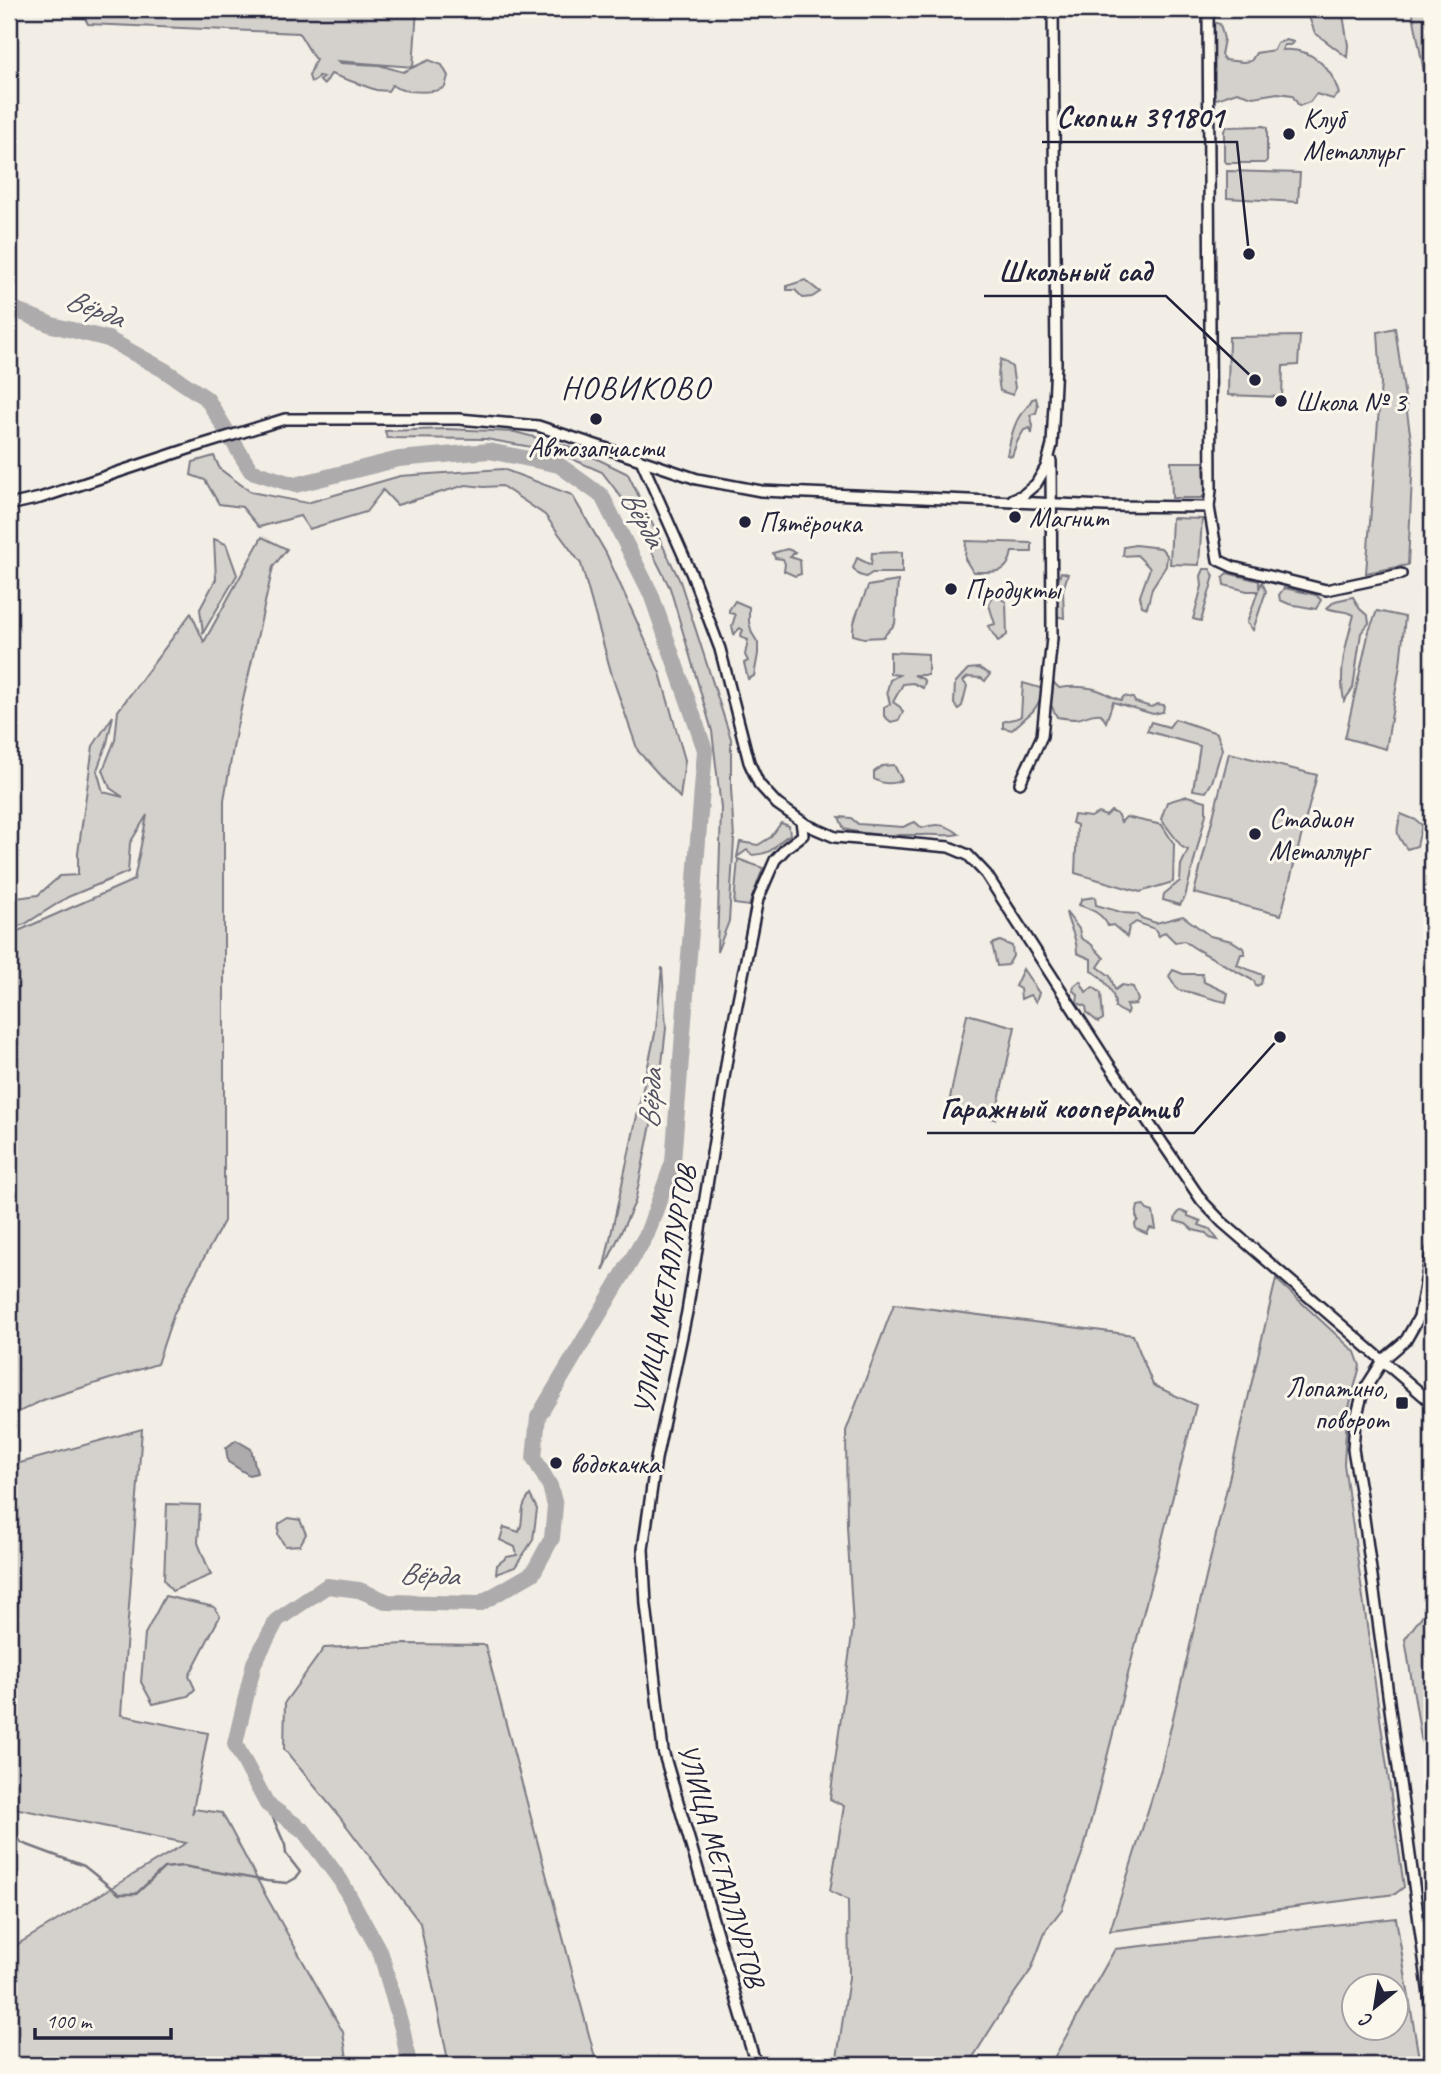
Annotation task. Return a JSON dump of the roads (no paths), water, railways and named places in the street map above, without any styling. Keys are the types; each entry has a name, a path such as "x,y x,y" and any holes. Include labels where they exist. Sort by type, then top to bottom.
{"street":[{"path":"1020,783 1042,736 1052,638 1050,503 1056,363 1053,9"},
{"path":"1208,9 1209,508 1218,560 1233,567 1326,590 1401,574"},
{"path":"9,505 40,498 285,419 459,419 538,426 697,478 761,491 1209,508"},
{"path":"1008,501 1023,495 1036,484 1046,467 1052,445"},
{"path":"641,460 692,575 720,649 749,762 759,784 776,803 802,821 835,837 949,847 968,855 986,874 1108,1063 1202,1201 1222,1222 1432,1403"},
{"name":"УЛИЦА МЕТАЛЛУРГОВ","path":"756,2065 663,1751 646,1604 643,1549 656,1459 687,1312 730,1040 749,940 758,899 767,875 775,860 803,835 802,821"},
{"path":"1432,1249 1419,1317 1406,1340 1384,1359 1363,1392 1355,1422 1353,1449 1432,2017"}],"waterway":[{"name":"Вёрда","path":"9,307 52,325 108,339 164,370 207,399 251,471 295,485 399,459 489,451 559,465 602,496 651,594 705,750 673,1162 647,1234 538,1417 534,1458 550,1486 555,1506 552,1538 533,1573 479,1604 388,1602 359,1590 327,1586 277,1620 254,1663 235,1744 267,1804 304,1831 341,1881 381,1954 403,2032 409,2065"},
{"path":"9,1829 22,1843 84,1866 119,1894 136,1894 164,1868 183,1866 287,1883 300,1872 286,1854 285,1845 267,1804"}],"place":[{"name":"Клуб Металлург","path":"1289,134"},
{"name":"Скопин 391801","path":"1249,254"},
{"name":"Школьный сад","path":"1255,380"},
{"name":"Школа № 3","path":"1281,401"},
{"name":"Автозапчасти","path":"596,419"},
{"name":"Магнит","path":"1015,517"},
{"name":"Пятёрочка","path":"745,522"},
{"name":"Продукты","path":"951,589"},
{"name":"Стадион Металлург","path":"1255,834"},
{"name":"Гаражный кооператив","path":"1280,1037"},
{"name":"Лопатино, поворот","path":"1402,1403"},
{"name":"водокачка","path":"556,1463"}],"district":[{"name":"НОВИКОВО","path":"636,387"}]}
